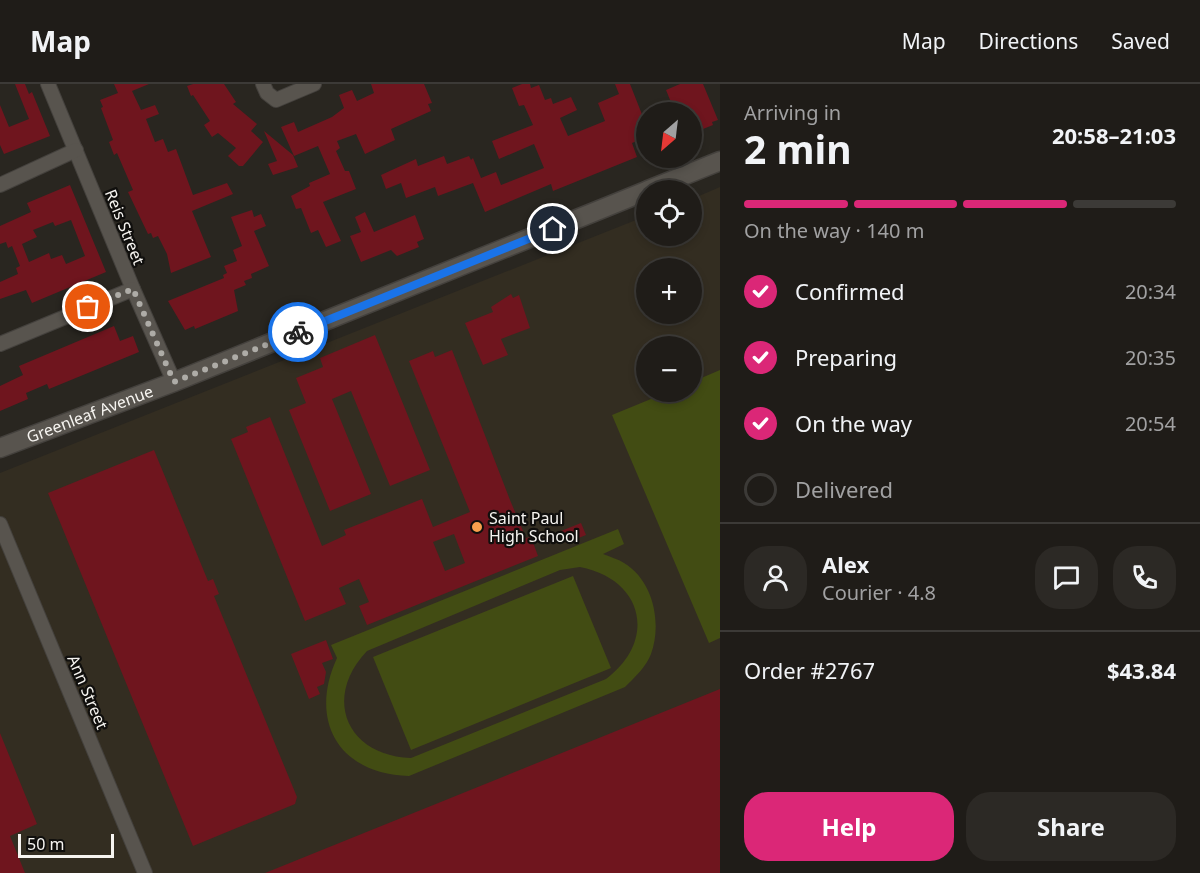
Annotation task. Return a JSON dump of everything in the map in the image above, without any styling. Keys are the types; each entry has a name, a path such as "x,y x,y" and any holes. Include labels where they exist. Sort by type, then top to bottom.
{"main road":[{"name":"Greenleaf Avenue","path":"674,180 720,161"},
{"name":"Greenleaf Avenue","path":"0,448 174,382 636,195"}],"street":[{"name":"Reis Street","path":"48,84 174,382"},
{"path":"263,84 267,93 276,100 314,84"},
{"path":"0,185 76,150"},
{"path":"0,344 133,289"},
{"name":"Ann Street","path":"0,524 146,873"}],"shaded area":[{"path":"720,187 720,873 0,873 0,473 636,220 636,246 702,246 702,195"}],"green space":[{"path":"720,370 720,638 709,643 612,415 644,402 702,402 702,378"},
{"path":"618,529 624,544 603,554 624,563 642,581 653,604 656,630 649,659 625,687 409,776 385,773 364,766 348,754 336,740 329,722 326,703 329,681 337,658 331,645","holes":["580,567 601,574 618,584 630,597 636,613 637,630 633,647 622,663 606,679 411,758 389,755 371,747 357,736 348,721 344,705 346,687 353,669 367,651 560,570"]},
{"path":"573,576 611,668 411,750 373,657"}],"building":[{"path":"15,84 25,84 29,94 32,92 50,136 4,154 0,145 0,105 9,127 29,119"},
{"path":"114,84 149,84 132,91 141,110 155,105 159,114 146,119 155,142 163,139 168,152 176,149 193,195 227,183 233,194 192,211 211,257 171,273 167,254 158,236 153,238 151,233 148,234 128,192 133,190 117,153 114,155 109,142 113,140 101,108 103,107 100,100 118,93"},
{"path":"224,84 236,102 233,104 257,124 251,131 263,142 243,166 239,166 228,156 236,148 218,133 212,137 204,125 210,121 193,95 191,96 187,86"},
{"path":"371,84 424,84 432,103 428,104 431,111 391,129 395,140 365,154 356,134 337,141 340,148 336,151 345,171 349,171 356,189 323,202 341,241 326,247 318,230 311,233 301,208 296,209 291,196 310,186 309,183 330,174 318,146 294,156 281,127 294,122 298,132 332,117 344,108 339,95 352,90 357,101 374,93"},
{"path":"522,84 530,84 531,88 539,85 545,100 551,98 553,104 571,97 577,110 560,118 568,136 605,121 598,103 619,94 615,84 630,84 637,102 636,141 632,143 636,157 553,191 551,184 485,212 473,183 438,196 435,187 406,198 401,183 386,189 381,175 416,159 418,166 444,156 447,164 469,156 471,160 473,158 481,178 496,172 501,185 544,168 534,144 499,159 492,141 533,125 524,105 519,106 512,88"},
{"path":"680,84 703,84 718,120 702,129 702,102 671,102 666,90"},
{"path":"264,131 293,155 298,167 273,175 268,164 277,161"},
{"path":"70,185 106,272 32,303 26,290 0,299 0,282 18,274 16,268 20,266 12,246 8,248 6,242 0,244 0,226 31,212 27,203","holes":["71,220 85,256 66,264 62,255 51,259 49,253 29,262 22,244 37,237 33,230 53,222 55,226"]},
{"path":"252,210 254,217 261,214 266,226 254,231 269,266 251,274 252,278 244,281 246,285 234,290 238,311 195,329 194,326 185,330 168,301 224,278 223,275 227,273 224,266 237,261 233,250 242,246 231,217"},
{"path":"365,212 374,232 415,215 424,239 417,242 419,247 397,256 391,250 361,262 350,236 361,232 355,217"},
{"path":"511,294 513,298 519,295 530,328 501,339 508,355 483,365 465,323 493,312 491,307"},
{"path":"114,326 120,341 133,336 139,352 49,389 47,384 26,393 28,399 0,411 0,386 23,375 19,366"},
{"path":"375,335 430,470 390,486 351,391 332,399 371,494 330,511 289,410 306,403 296,378 323,367 320,358"},
{"path":"452,350 510,500 526,538 531,537 538,556 367,625 359,606 369,602 359,579 339,588 346,604 305,621 231,439 248,432 246,427 270,417 322,546 346,535 344,530 422,499 433,527 470,512 409,361 433,351 435,357","holes":["454,534 465,563 445,571 433,542"]},
{"path":"154,450 208,581 213,579 219,594 214,596 297,797 295,804 193,846 48,493"},
{"path":"581,523 586,535 566,543 561,531"},
{"path":"326,640 333,659 322,663 326,672 324,684 317,687 320,694 309,699 291,654"},
{"path":"720,689 720,873 265,873"},
{"path":"0,733 37,824 10,836 25,873 0,873"}],"way so far":[{"path":"88,307 133,289 174,382 298,332"}],"place":[{"name":"Saint Paul High School","path":"477,527"}],"route":[{"path":"298,332 553,229"}]}
